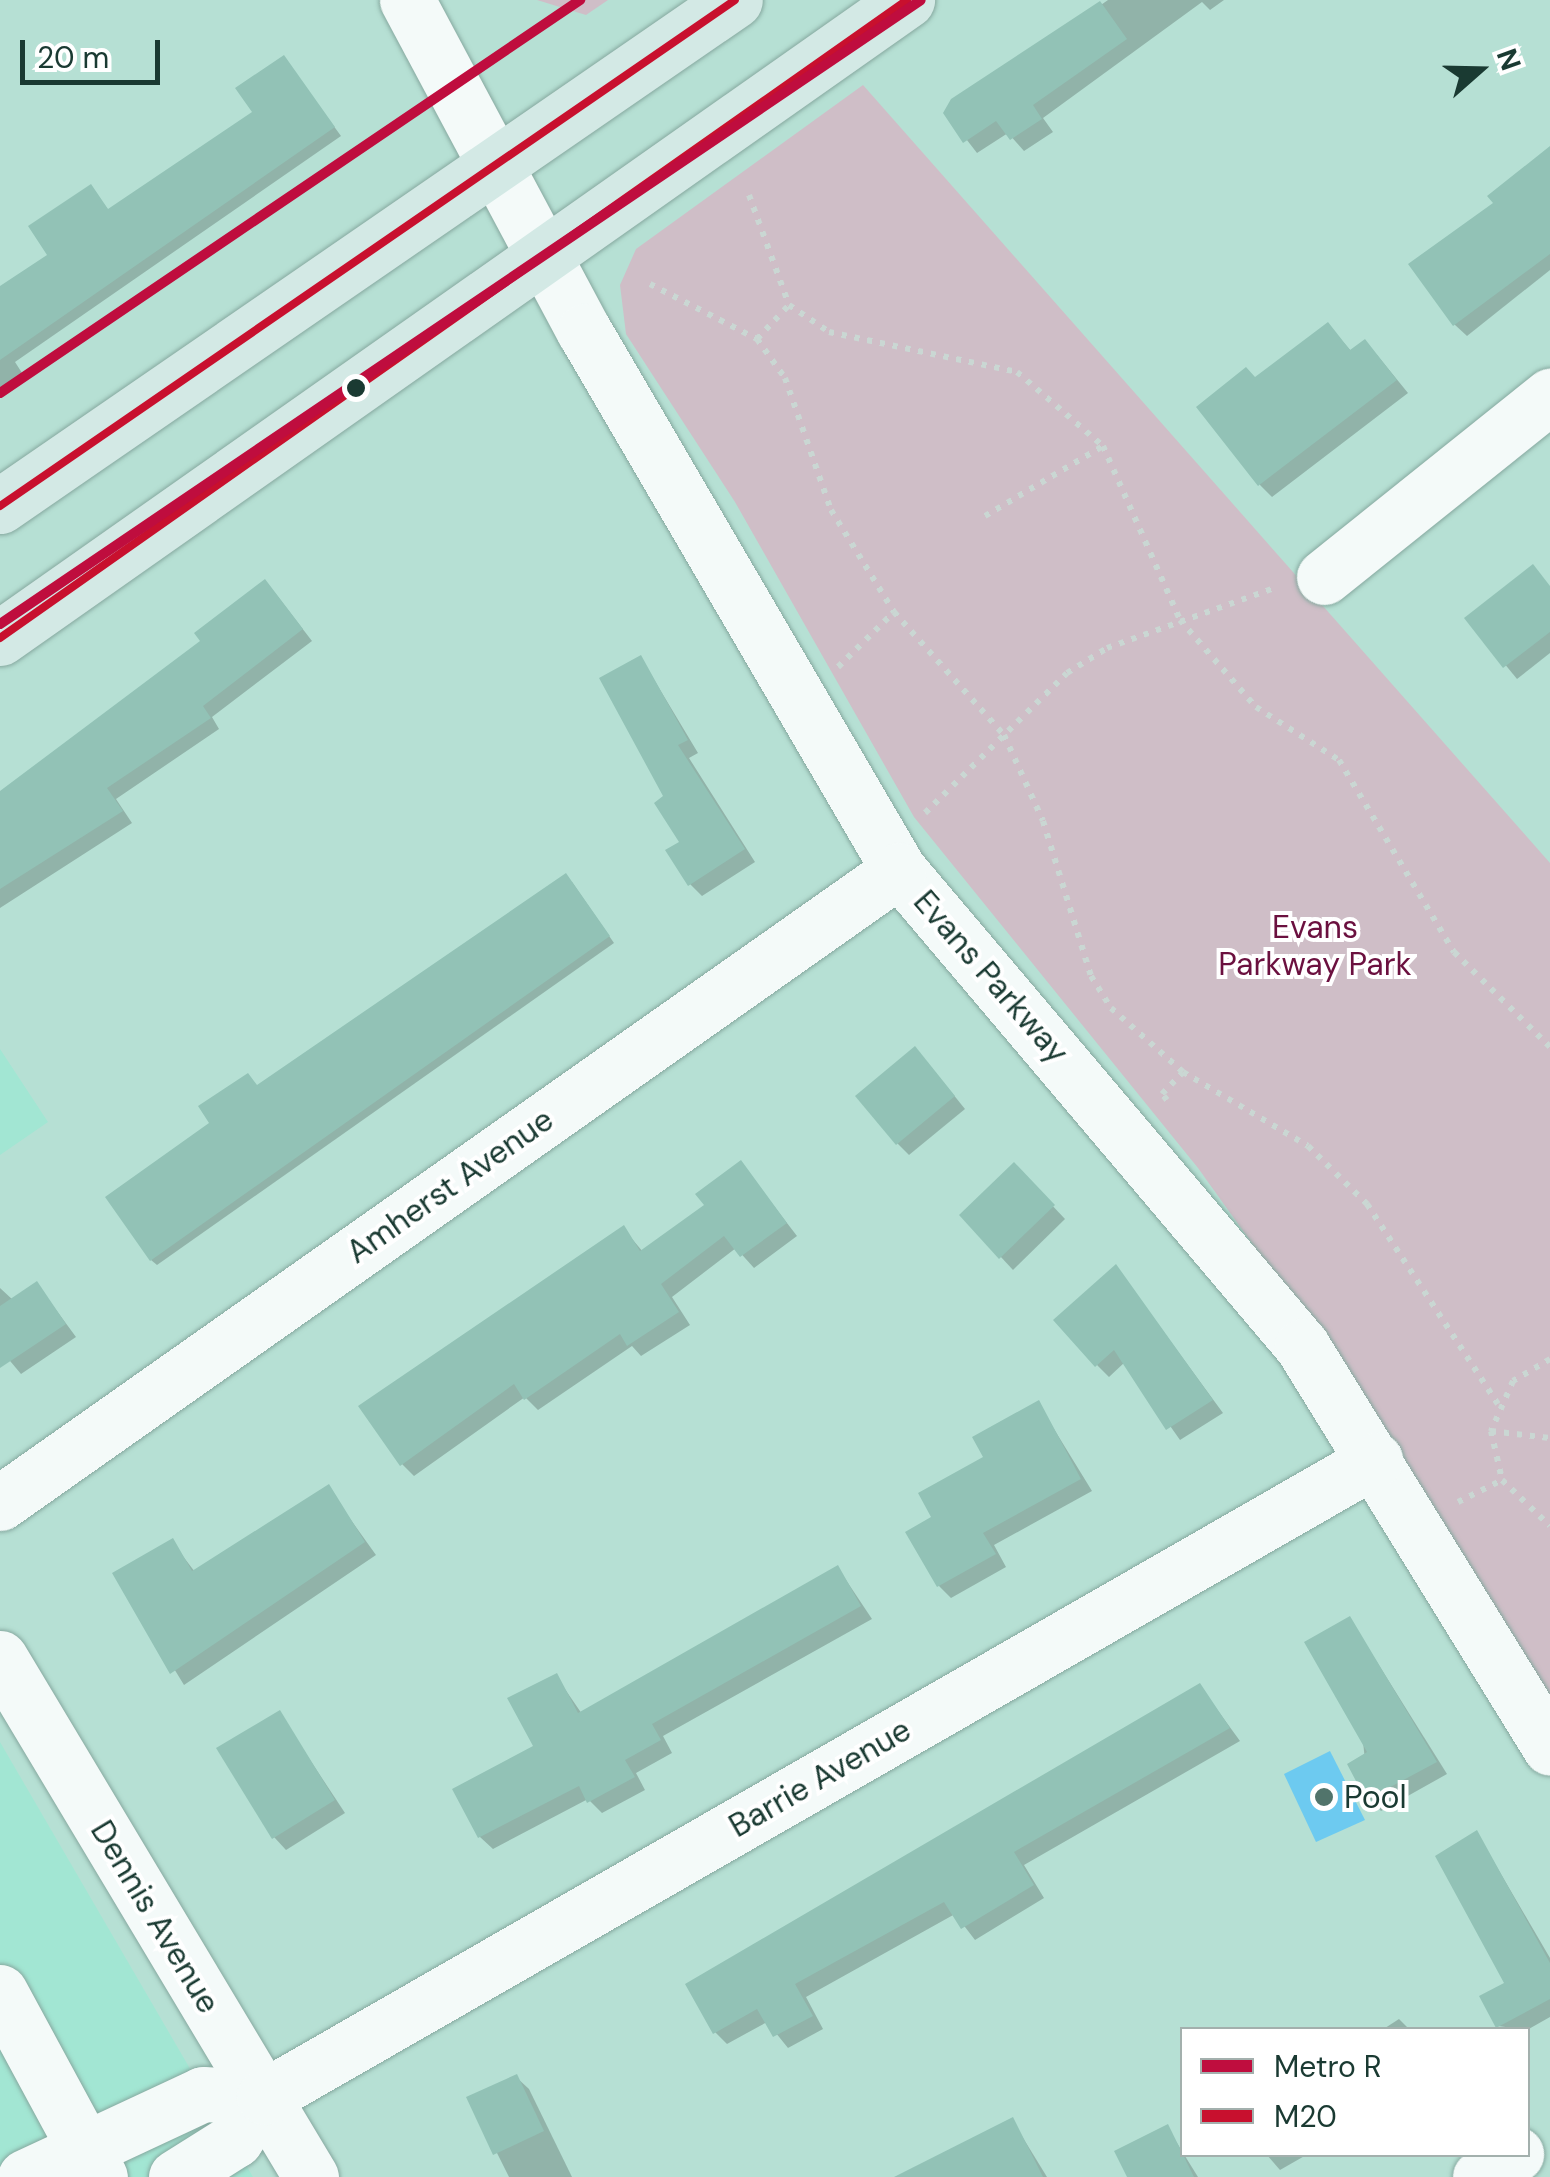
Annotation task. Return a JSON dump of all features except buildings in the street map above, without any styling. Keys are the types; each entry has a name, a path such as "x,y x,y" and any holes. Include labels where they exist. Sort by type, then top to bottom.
{"main road":[{"path":"0,506 735,0"},
{"path":"0,638 907,0"}],"street":[{"name":"Evans Parkway","path":"407,0 546,256 905,848 1302,1346 1376,1460 1550,1748"},
{"path":"1324,577 1549,399"},
{"name":"Amherst Avenue","path":"0,1502 905,848"},
{"name":"Barrie Avenue","path":"264,2097 1376,1460"},
{"name":"Dennis Avenue","path":"0,1658 310,2177"},
{"path":"0,1992 15,2053 93,2165"},
{"path":"25,2177 93,2165 203,2094 264,2097"},
{"path":"176,2177 235,2140 264,2097"},
{"path":"1480,2177 1511,2157"}],"path":[{"path":"750,195 788,305 829,332 1017,372 1103,446 1180,620 1256,707 1339,760 1454,952 1550,1047"},
{"path":"650,284 757,338 784,378 831,510 894,612 1004,735 1043,821 1090,976 1140,1038 1183,1072 1308,1146 1367,1204 1498,1404"},
{"path":"757,338 788,305"},
{"path":"985,516 1103,446"},
{"path":"905,848 1004,735 1067,674 1180,620 1250,603 1294,577 1324,577"},
{"path":"841,665 894,612"},
{"path":"1162,1094 1183,1072"},
{"path":"1550,1358 1514,1381 1498,1404 1491,1430 1502,1480 1550,1526"},
{"path":"1491,1430 1550,1438"},
{"path":"1456,1503 1502,1480"}],"shaded area":[{"path":"0,1049 48,1122 0,1155"},
{"path":"0,1742 253,2177 0,2177"}],"green space":[{"path":"537,0 608,0 586,15"},
{"name":"Evans Parkway Park","path":"863,85 1550,863 1550,1701 1383,1427 1198,1168 914,817 735,502 626,334 620,285 636,249"}],"water":[{"name":"Pool","path":"1330,1751 1365,1820 1316,1842 1284,1774"}],"metro line":[{"name":"R","path":"0,393 580,0"},
{"name":"R","path":"0,624 921,0"}],"transit line":[{"name":"M20","path":"0,506 735,0"},
{"name":"M20","path":"0,638 907,0"}],"place":[{"name":"Pool","path":"1324,1797"}]}
